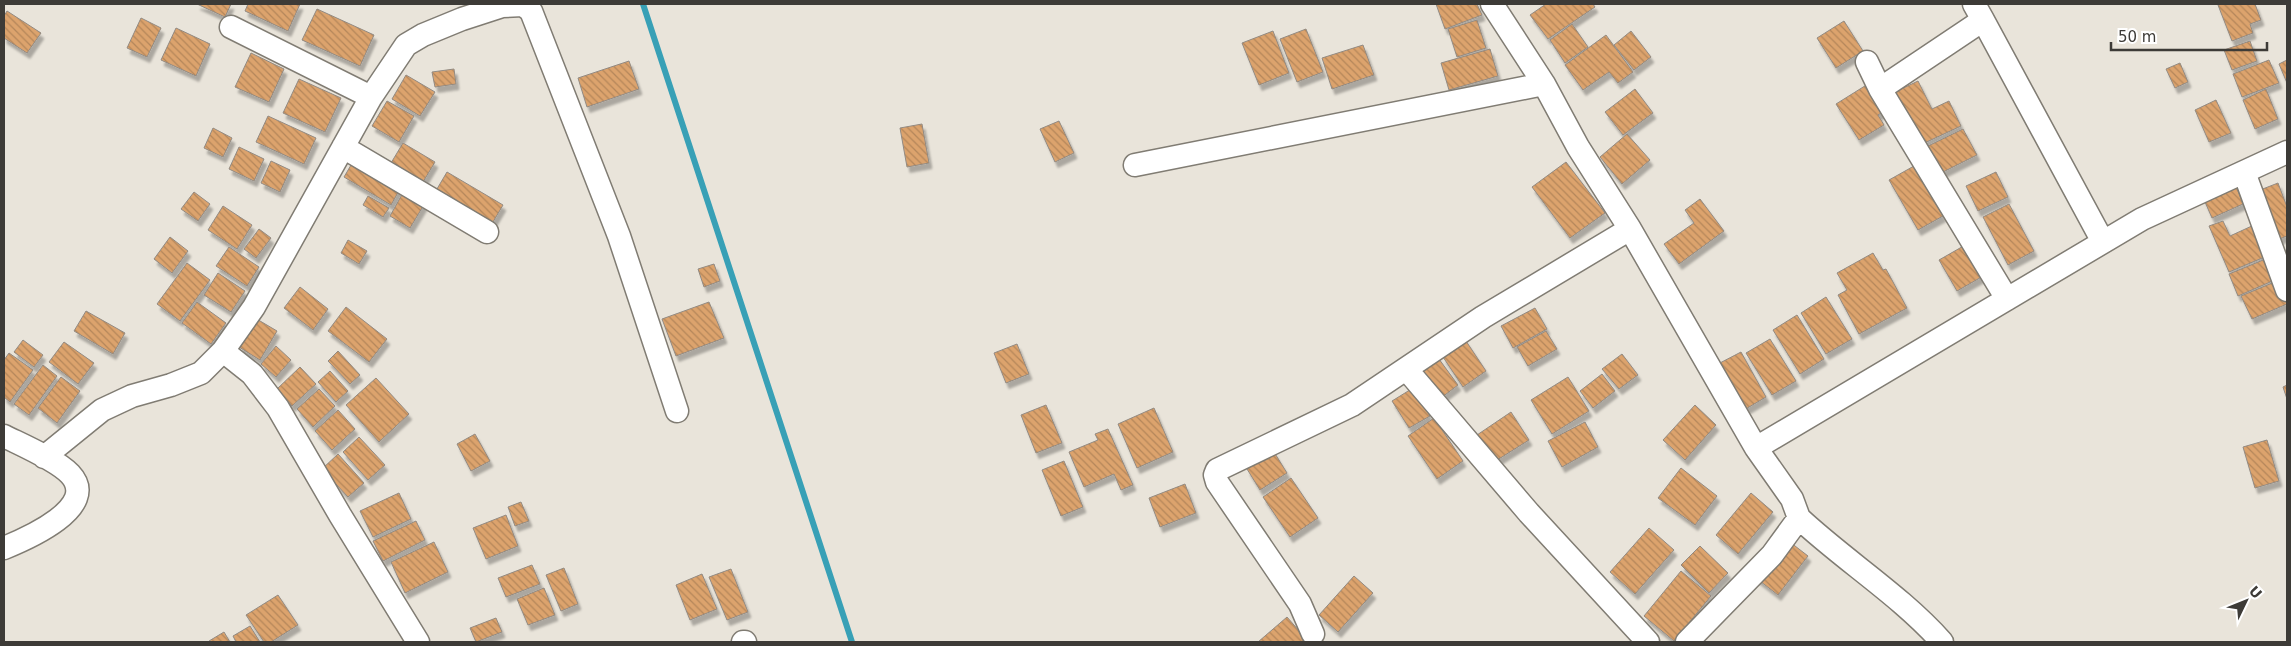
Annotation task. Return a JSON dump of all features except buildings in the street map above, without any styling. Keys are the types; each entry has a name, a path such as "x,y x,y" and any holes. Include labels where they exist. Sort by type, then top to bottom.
{"street":[{"path":"1492,4 1544,84 1578,147 1630,228 1756,448 1792,499 1799,518 1831,548 1927,626 1942,642"},
{"path":"44,457 102,410 132,396 171,385 201,373 223,351 254,307 371,97 406,45 423,35 502,6 523,5 531,11 619,236 677,411"},
{"path":"1880,89 1978,12 2103,242"},
{"path":"231,28 371,97"},
{"path":"1867,62 1880,89 2008,299"},
{"path":"1135,165 1544,84"},
{"path":"343,148 487,232"},
{"path":"1756,448 2142,219 2287,152"},
{"path":"2244,172 2287,290"},
{"path":"1313,634 1300,604 1218,482 1215,475 1217,470 1352,405 1484,317 1630,228"},
{"path":"223,351 252,374 278,408 418,642"},
{"path":"1407,370 1529,513 1648,642"},
{"path":"4,436 70,473 76,482 78,494 67,512 49,526 4,548"},
{"path":"1687,642 1772,555 1799,518"}],"waterway":[{"path":"643,4 852,642"}]}
